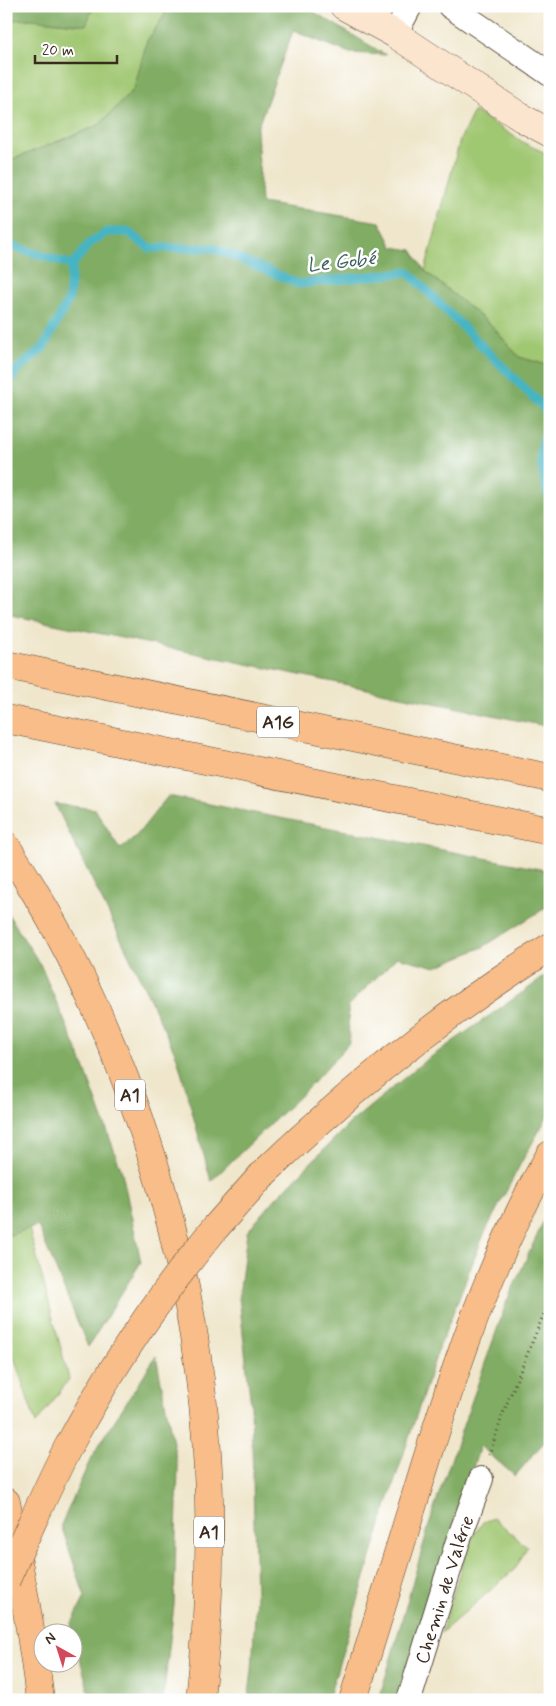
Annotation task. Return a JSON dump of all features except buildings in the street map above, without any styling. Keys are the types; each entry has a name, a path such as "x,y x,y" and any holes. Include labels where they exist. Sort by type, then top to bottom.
{"highway":[{"name":"A1G","path":"6,666 550,778"},
{"path":"13,720 550,831"},
{"name":"A1","path":"6,846 27,877 63,942 123,1076 148,1145 169,1218 185,1284 198,1365 206,1439 209,1513 208,1588 200,1700"},
{"path":"6,1580 34,1516 63,1457 103,1387 142,1326 215,1229 263,1174 343,1100 390,1060 440,1022 550,947"},
{"path":"353,1700 461,1354 508,1235 550,1155"},
{"path":"6,1502 21,1570 34,1645 40,1700"}],"street":[{"path":"395,34 410,6"},
{"path":"450,6 550,74"},
{"path":"351,8 395,34 522,118 550,133"},
{"name":"Chemin de Valérie","path":"409,1700 457,1544 481,1479"}],"path":[{"path":"481,1479 504,1408 550,1299"}],"green space":[{"path":"6,6 94,6 86,25 31,19 6,20"},
{"path":"94,6 154,6 166,13 147,41 134,89 99,125 6,162 6,20 31,19 85,25"},
{"path":"154,6 304,6 386,55 350,53 293,31 257,129 261,203 380,222 393,247 412,250 425,271 491,325 519,357 550,366 550,727 6,614 6,162 99,125 134,89 147,41 166,13"},
{"path":"474,111 526,144 550,155 550,366 519,357 491,325 425,271 460,140"},
{"path":"168,796 550,871 550,905 483,947 436,967 397,957 348,1006 349,1043 308,1088 211,1181 177,1057 55,804 95,809 120,849 137,835"},
{"path":"6,911 40,964 83,1064 122,1172 141,1262 88,1347 38,1226 6,1236"},
{"path":"550,973 550,1112 484,1234 437,1353 389,1498 328,1700 248,1700 252,1671 256,1595 251,1406 239,1297 247,1232 277,1197 349,1124 421,1064"},
{"path":"550,1207 550,1435 515,1476 480,1446 396,1700 379,1700 434,1508 507,1301"},
{"path":"29,1228 69,1379 36,1424 6,1333 6,1236"},
{"path":"156,1356 178,1469 174,1605 163,1700 91,1700 82,1666 82,1624 72,1624 85,1597 61,1525 92,1456"},
{"path":"494,1518 527,1547 516,1568 441,1633 469,1542 483,1522"}],"waterway":[{"name":"Le Gobé","path":"6,388 16,371 43,348 69,299 72,265 90,243 107,232 128,232 149,248 214,248 299,284 408,272 545,409 548,425 542,448 542,467 550,499"},
{"path":"6,244 72,265"}]}
